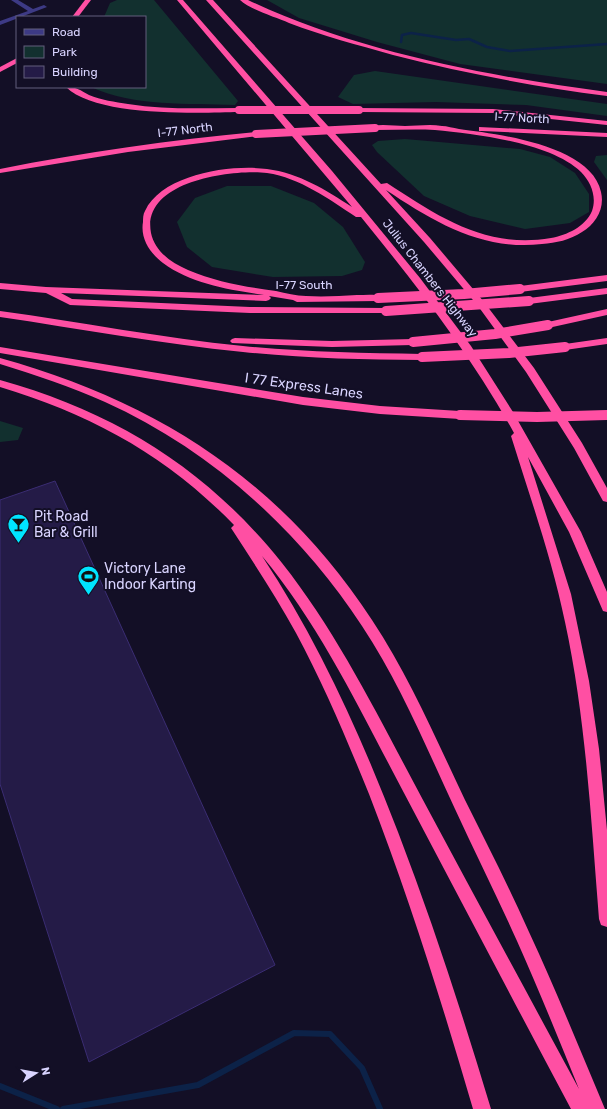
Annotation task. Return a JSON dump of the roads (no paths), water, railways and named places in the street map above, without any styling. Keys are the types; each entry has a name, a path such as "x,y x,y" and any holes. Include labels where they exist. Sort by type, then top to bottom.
{"highway":[{"path":"75,16 88,0"},
{"name":"Julius Chambers Highway","path":"180,0 329,173 417,280 467,348 508,412 555,494 575,532 607,607"},
{"name":"Julius Chambers Highway","path":"209,0 454,270 508,338 530,370 567,428 607,498"},
{"path":"243,0 274,15 314,29 411,58 511,79 607,94"},
{"path":"0,70 16,61"},
{"path":"72,88 79,93 95,99 127,106 167,109 493,111 607,123"},
{"name":"I-77 North","path":"0,171 126,149 256,134 375,128 435,128 527,130 607,135"},
{"path":"370,176 442,222 465,232 502,242 540,242 562,238 587,227 593,222 600,210 602,199 599,187 580,166 564,157 541,148 513,140 435,128"},
{"path":"305,299 216,282 198,277 172,265 158,254 149,242 146,234 146,219 152,206 164,194 189,179 223,171 255,170 275,172 303,182 324,193 367,221"},
{"name":"I-77 South","path":"0,286 46,290 305,299 378,298 464,294 520,289 607,278"},
{"path":"46,290 70,302 286,311 386,311 452,307 530,301 607,291"},
{"path":"142,336 308,344 413,342 496,334 548,325 607,312"},
{"name":"I 77 Express Lanes","path":"0,314 224,347 283,353 338,356 422,357 502,353 607,341"},
{"name":"I 77 Express Lanes","path":"0,350 304,401 380,410 460,415 538,417 607,415"},
{"path":"0,361 50,376 95,393 139,413 188,442 254,491 297,532 327,567 367,623 415,707 530,950 596,1109"},
{"path":"0,383 48,398 114,427 157,453 179,468 221,504 242,524 279,568 336,655 580,1109"},
{"path":"508,412 557,565 577,648 591,739 607,919"},
{"path":"221,504 301,630 328,683 354,742 383,810 440,970 482,1109"}],"street":[{"path":"14,0 32,11"},
{"path":"20,16 44,7"},
{"path":"0,23 16,17"}],"waterway":[{"path":"401,42 402,35 411,33 456,40 469,39 487,47 510,51 607,44"},
{"path":"63,1109 198,1085 294,1033 330,1034 362,1068 380,1109"},
{"path":"0,1086 57,1109"}],"place":[{"name":"Pit Road Bar & Grill","path":"18,544"},
{"name":"Victory Lane Indoor Karting","path":"88,596"}]}
